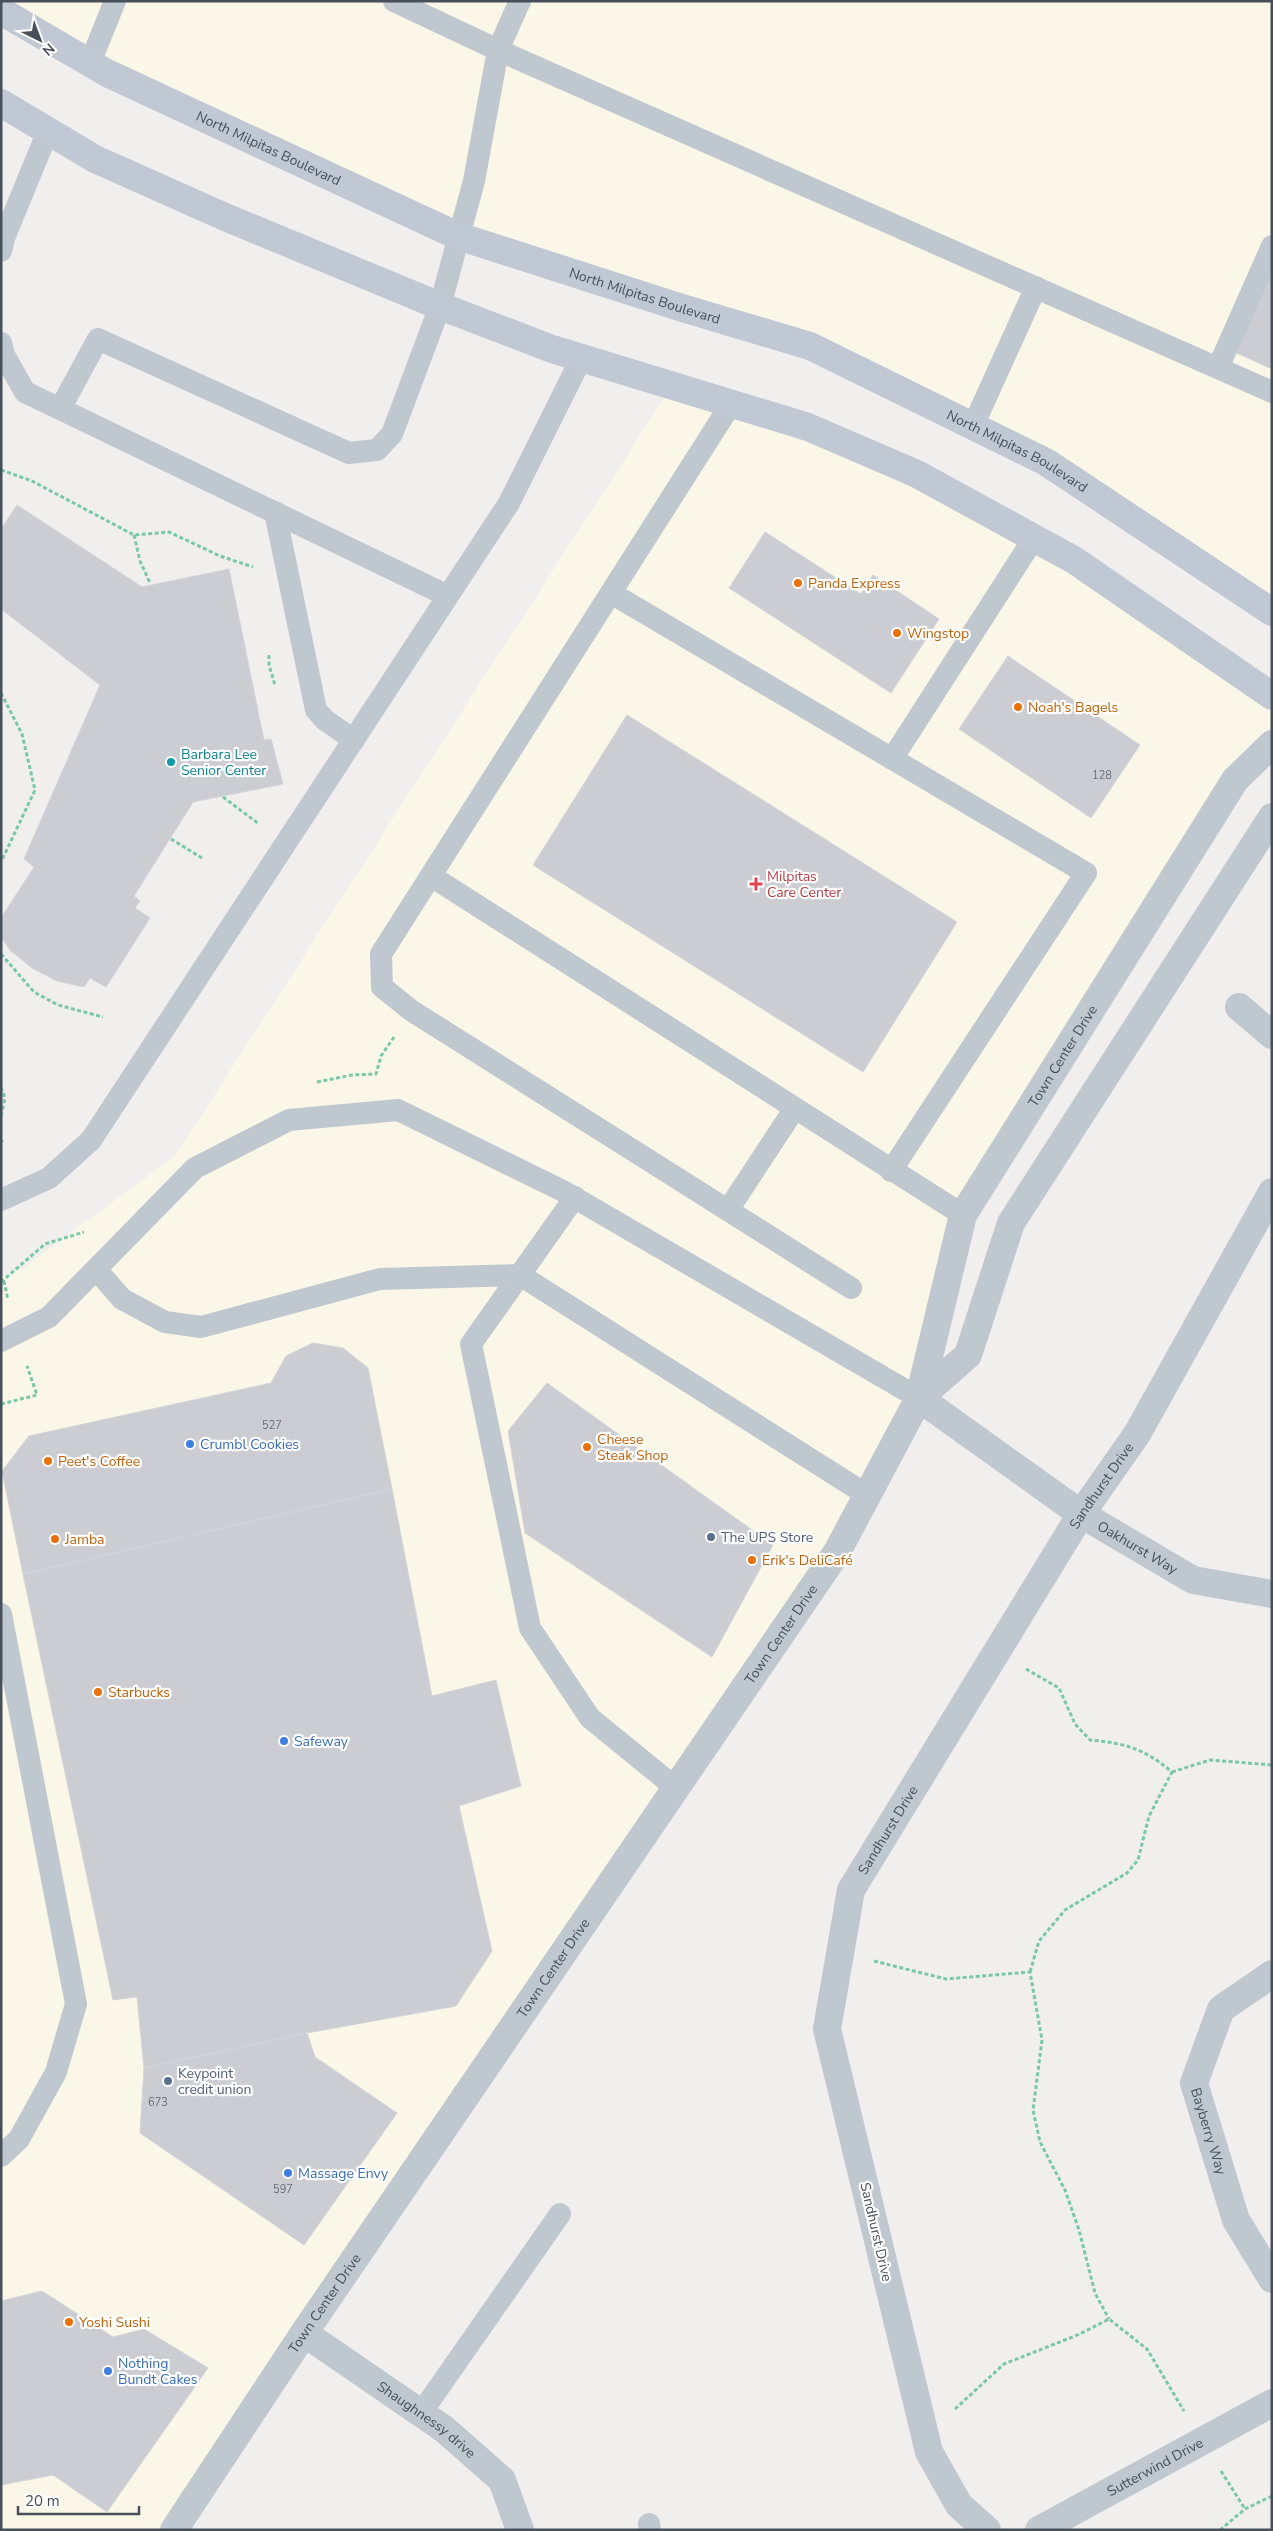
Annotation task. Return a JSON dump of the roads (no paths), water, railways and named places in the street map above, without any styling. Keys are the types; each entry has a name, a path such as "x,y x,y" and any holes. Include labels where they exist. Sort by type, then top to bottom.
{"main road":[{"name":"North Milpitas Boulevard","path":"1,11 116,77 458,236 652,299 810,346 1046,462 1272,612"},
{"path":"1,103 95,159 224,217 440,306 581,359 808,427 917,474 1074,560 1272,696"}],"street":[{"name":"Town Center Drive","path":"174,2530 304,2333 837,1552 919,1398 963,1215 1235,780 1272,744"},
{"name":"Town Center Drive","path":"919,1398 968,1355 1011,1223 1272,817"},
{"path":"1239,1007 1272,1035"},
{"name":"Sandhurst Drive","path":"987,2530 959,2505 929,2452 827,2029 851,1890 1081,1514 1136,1434 1272,1192"},
{"name":"Oakhurst Way","path":"919,1398 1081,1514 1193,1580 1272,1594"},
{"name":"Bayberry Way","path":"1272,1974 1221,2009 1194,2083 1236,2220 1272,2279"},
{"name":"Shaughnessy drive","path":"304,2333 444,2429 502,2480 520,2530"},
{"name":"Sutterwind Drive","path":"1038,2530 1272,2403"}],"lane":[{"path":"90,62 115,1"},
{"path":"394,1 498,50 1272,392"},
{"path":"60,409 98,339 349,453 377,450 392,434 440,306 474,181 498,50 520,1"},
{"path":"1,251 4,238 48,131"},
{"path":"1218,368 1272,246"},
{"path":"973,426 1036,287"},
{"path":"1,343 4,356 25,392 448,596"},
{"path":"1,1200 49,1178 91,1140 509,503 581,359"},
{"path":"732,404 382,954 382,988 412,1011 851,1288"},
{"path":"275,512 316,710 325,720 354,740"},
{"path":"892,759 1034,538"},
{"path":"611,593 1086,873 891,1171"},
{"path":"431,876 891,1171 963,1215"},
{"path":"728,1210 795,1108"},
{"path":"1,1340 49,1317 194,1168 289,1120 398,1110 575,1197 919,1398"},
{"path":"575,1197 471,1344 530,1628 590,1718 676,1788"},
{"path":"96,1269 122,1299 165,1322 201,1327 380,1279 520,1275 867,1495"},
{"path":"1,1614 76,2004 56,2072 19,2139 1,2156"},
{"path":"421,2414 560,2214"}],"place":[{"name":"Panda Express","path":"798,583"},
{"name":"Wingstop","path":"897,633"},
{"name":"Noah's Bagels","path":"1018,707"},
{"name":"Barbara Lee Senior Center","path":"171,762"},
{"name":"Milpitas Care Center","path":"756,884"},
{"name":"Crumbl Cookies","path":"190,1444"},
{"name":"Cheese Steak Shop","path":"587,1447"},
{"name":"Peet's Coffee","path":"48,1461"},
{"name":"The UPS Store","path":"711,1537"},
{"name":"Jamba","path":"55,1539"},
{"name":"Erik's DeliCafé","path":"752,1560"},
{"name":"Starbucks","path":"98,1692"},
{"name":"Safeway","path":"284,1741"},
{"name":"Keypoint credit union","path":"168,2081"},
{"name":"Massage Envy","path":"288,2173"},
{"name":"Yoshi Sushi","path":"69,2322"},
{"name":"Nothing Bundt Cakes","path":"108,2371"}]}
